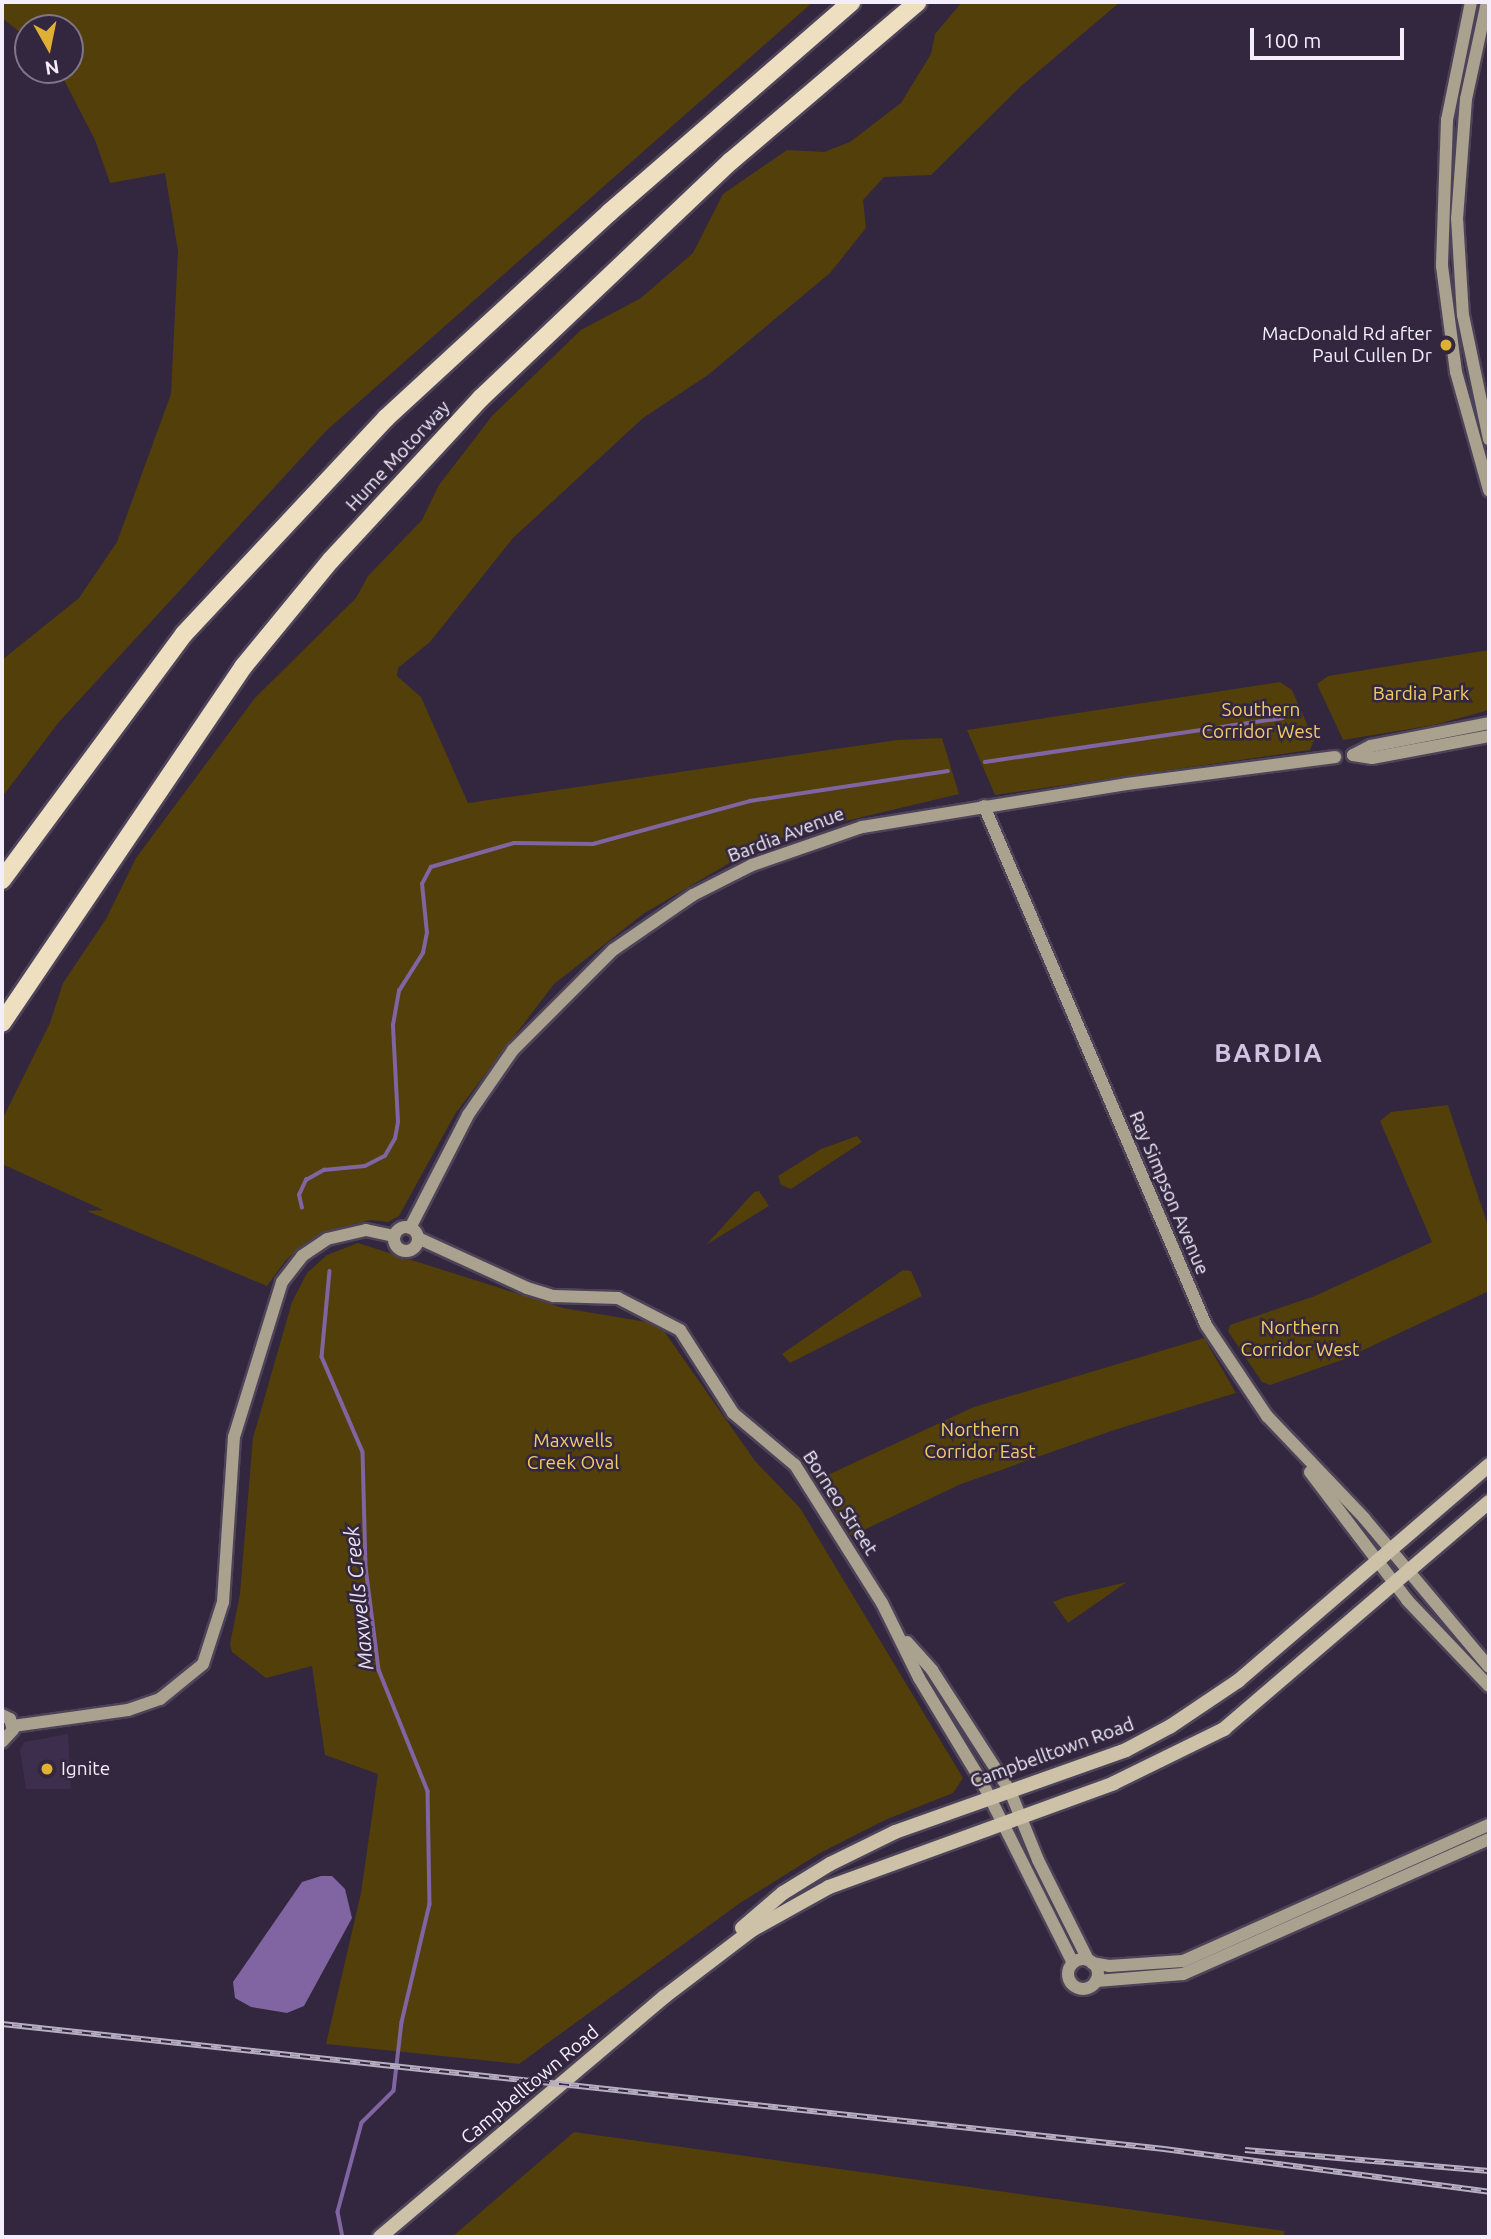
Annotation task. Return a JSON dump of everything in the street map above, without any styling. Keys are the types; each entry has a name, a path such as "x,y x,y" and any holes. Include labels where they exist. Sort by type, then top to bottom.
{"highway":[{"name":"Hume Motorway","path":"2,880 184,634 386,418 610,212 852,2"},
{"name":"Hume Motorway","path":"2,1023 243,667 340,550 481,398 731,161 918,2"}],"main road":[{"name":"Campbelltown Road","path":"380,2237 706,1963 783,1893 830,1864 895,1832 1126,1750 1171,1727 1238,1681 1489,1465"},
{"name":"Campbelltown Road","path":"706,1963 752,1930 829,1887 1153,1767 1224,1729 1396,1585 1489,1502"}],"street":[{"path":"1471,2 1447,120 1442,253 1456,372 1489,489"},
{"path":"1487,2 1466,99 1457,218 1463,315 1489,439"},
{"path":"1489,723 1371,746 1353,755 1384,756 1489,736"},
{"name":"Bardia Avenue","path":"414,1233 486,1085 575,983 613,950 693,895 801,846 862,827 984,806 1335,757"},
{"name":"Ray Simpson Avenue","path":"984,806 1192,1298 1232,1367 1287,1441 1390,1550 1488,1666"},
{"path":"399,1229 414,1233 415,1247 404,1251 397,1247 394,1236 399,1229"},
{"path":"13,1726 128,1710 160,1699 203,1664 223,1602 233,1437 282,1283 302,1256 327,1239 366,1230 394,1236"},
{"name":"Borneo Street","path":"414,1233 527,1288 554,1296 618,1298 680,1330 733,1413 795,1465 900,1633 932,1670 1010,1791 1038,1860 1090,1961"},
{"path":"1287,1441 1377,1562 1489,1686"},
{"name":"Borneo Street","path":"900,1633 919,1678 989,1798 1073,1963"},
{"path":"1488,1666 1484,1670 1489,1681"},
{"path":"2,1715 13,1726"},
{"path":"2,1742 10,1738 13,1726"},
{"path":"1489,1825 1183,1961 1109,1966 1090,1961 1073,1963 1068,1977 1074,1985 1083,1989 1096,1981 1183,1974 1489,1839"},
{"path":"1283,1916 1290,1922 1345,1903"},
{"path":"1090,1961 1096,1981"}],"shaded area":[{"name":"Ignite","path":"68,1734 71,1789 26,1789 20,1750 24,1742"},
{"path":"321,1876 332,1876 345,1889 352,1918 304,2006 287,2013 251,2007 235,1998 233,1982 302,1882"}],"green space":[{"path":"2,2 813,2 327,430 59,722 2,797 2,660 79,598 117,542 171,394 178,251 165,173 110,183 95,140 66,84 84,84 84,14 14,14 14,27 2,18"},
{"path":"962,2 1120,2 1020,87 931,175 884,177 863,200 866,228 830,273 708,375 643,418 513,538 430,642 398,668 397,676 421,697 468,803 897,740 942,738 959,794 795,833 748,852 643,914 554,984 455,1114 399,1216 388,1222 371,1220 335,1229 308,1241 286,1260 267,1286 87,1211 103,1210 2,1164 2,1120 50,1023 63,983 106,919 136,858 255,698 356,598 368,576 422,520 439,485 492,416 581,330 641,298 693,253 723,194 787,150 824,152 850,142 901,103 931,54 935,34"},
{"name":"Bardia Park","path":"1489,650 1489,710 1434,725 1343,740 1317,684 1328,676"},
{"name":"Southern Corridor West","path":"1280,682 1292,690 1314,740 1310,750 995,795 967,730"},
{"name":"Northern Corridor West","path":"1448,1105 1489,1229 1489,1291 1342,1360 1270,1385 1262,1382 1228,1331 1230,1325 1315,1296 1432,1242 1380,1121 1391,1112"},
{"path":"857,1136 862,1142 791,1189 781,1185 778,1176 821,1149"},
{"path":"759,1191 769,1206 706,1245 754,1192"},
{"name":"Maxwells Creek Oval","path":"358,1243 563,1308 659,1324 755,1461 800,1508 963,1778 953,1793 885,1820 820,1853 740,1903 519,2064 326,2044 361,1893 378,1774 325,1755 312,1666 266,1678 232,1652 230,1644 240,1594 253,1438 292,1302 307,1273 327,1255"},
{"path":"903,1270 911,1271 922,1296 790,1363 782,1354"},
{"name":"Northern Corridor East","path":"1204,1338 1236,1393 1114,1430 961,1484 851,1536 817,1480 974,1407"},
{"path":"1127,1582 1068,1623 1053,1602 1065,1597"},
{"path":"574,2132 1285,2231 1283,2237 452,2237"}],"waterway":[{"path":"985,762 1283,718"},
{"path":"302,1208 299,1195 306,1180 324,1170 365,1166 385,1156 395,1139 398,1122 393,1025 399,991 423,953 427,933 422,884 431,867 514,843 593,844 750,801 948,771"},
{"name":"Maxwells Creek","path":"330,1271 322,1357 363,1452 366,1567 379,1670 428,1791 430,1904 402,2022 394,2091 362,2123 338,2212 343,2237"}],"railway":[{"path":"2,2024 1164,2149 1489,2192"},
{"path":"1245,2150 1489,2171"}],"place":[{"name":"MacDonald Rd after Paul Cullen Dr","path":"1446,345"},
{"name":"Ignite","path":"47,1769"}],"district":[{"name":"BARDIA","path":"1269,1053"}]}
